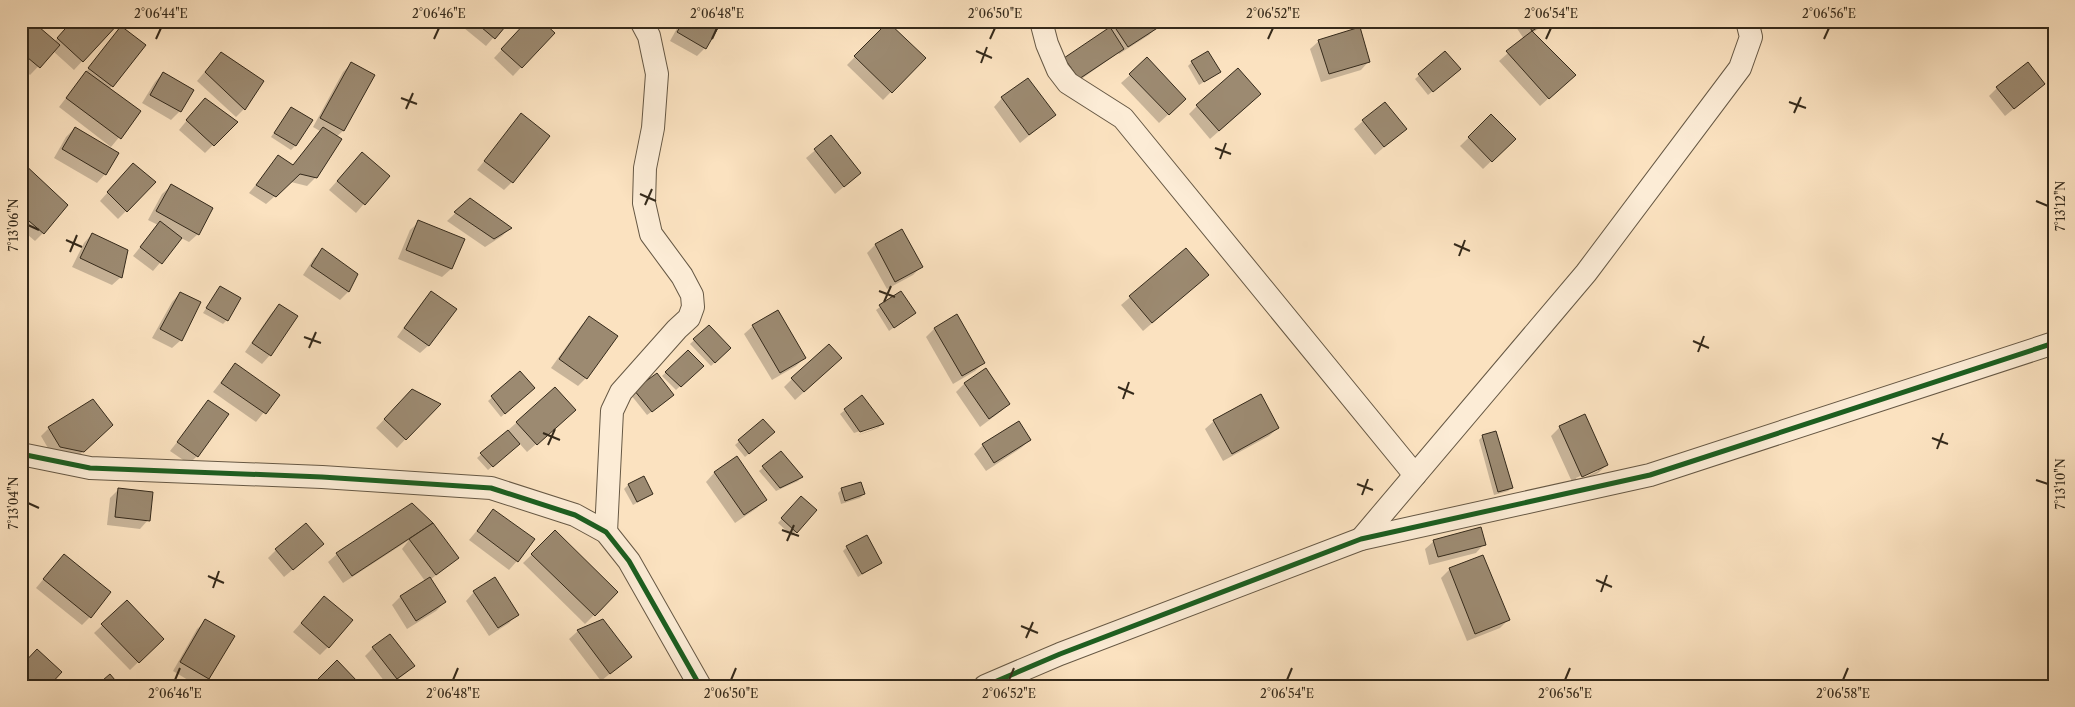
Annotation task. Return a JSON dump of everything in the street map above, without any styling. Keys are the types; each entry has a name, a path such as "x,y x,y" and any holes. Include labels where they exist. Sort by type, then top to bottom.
{"street":[{"path":"606,532 612,411 621,392 677,328 689,318 694,307 692,296 682,276 652,234 644,203 645,168 653,128 657,74 649,36 641,21"},
{"path":"1041,21 1054,62 1068,83 1123,118 1415,475"},
{"path":"1361,538 1586,273 1740,68 1750,37 1747,21"},
{"path":"985,686 1060,654 1361,538 1650,475 2054,343"},
{"path":"21,454 90,468 322,478 491,488 575,516 606,532 629,561 700,686"}],"building":[{"path":"21,21 32,21 60,45 40,68 21,52"},
{"path":"72,21 120,22 83,62 57,38"},
{"path":"474,21 510,21 495,39"},
{"path":"527,21 542,21 555,33 522,68 501,49"},
{"path":"684,21 722,21 706,49 677,32"},
{"path":"1122,21 1155,21 1159,27 1128,47 1114,26"},
{"path":"1526,21 1548,21 1532,31"},
{"path":"888,22 926,58 892,93 854,56"},
{"path":"121,26 146,45 113,87 88,68"},
{"path":"1110,27 1124,49 1079,79 1064,58"},
{"path":"1360,27 1370,62 1329,74 1318,40"},
{"path":"1532,31 1576,75 1549,99 1506,51"},
{"path":"1208,51 1221,72 1204,82 1191,61"},
{"path":"1445,51 1461,69 1433,92 1418,74"},
{"path":"221,52 264,81 245,110 205,72"},
{"path":"1147,57 1186,99 1169,115 1129,74"},
{"path":"351,62 375,75 344,131 320,118"},
{"path":"2028,62 2045,84 2014,109 1996,87"},
{"path":"1238,68 1261,94 1219,131 1196,105"},
{"path":"86,71 141,111 121,139 66,98"},
{"path":"163,72 194,90 181,112 150,95"},
{"path":"1028,78 1056,115 1029,135 1001,97"},
{"path":"205,98 238,122 214,146 186,120"},
{"path":"1385,102 1407,129 1384,147 1362,120"},
{"path":"291,107 313,120 296,146 274,133"},
{"path":"521,113 550,136 513,183 484,161"},
{"path":"1491,114 1516,139 1492,162 1468,137"},
{"path":"75,127 119,153 106,175 62,149"},
{"path":"323,127 342,139 317,178 300,174 276,197 256,185 278,155 293,165"},
{"path":"831,135 861,173 844,187 814,149"},
{"path":"362,152 390,176 365,205 337,181"},
{"path":"21,161 68,205 44,234 21,214"},
{"path":"133,163 156,182 127,212 107,192"},
{"path":"171,184 213,208 199,235 156,211"},
{"path":"470,198 512,228 494,239 454,212"},
{"path":"418,220 465,239 452,269 406,250"},
{"path":"160,221 182,238 162,264 140,247"},
{"path":"902,229 923,267 895,282 875,244"},
{"path":"92,233 128,250 122,278 80,258"},
{"path":"322,248 358,274 349,292 311,266"},
{"path":"1186,248 1209,275 1152,323 1129,296"},
{"path":"220,286 241,298 228,321 206,308"},
{"path":"431,291 457,309 429,346 404,328"},
{"path":"901,291 916,313 894,328 879,305"},
{"path":"180,292 201,302 182,341 160,329"},
{"path":"279,304 298,316 271,356 252,343"},
{"path":"778,310 806,358 780,373 752,325"},
{"path":"957,314 985,363 962,376 934,328"},
{"path":"589,316 618,336 587,379 559,359"},
{"path":"709,325 731,348 715,363 693,339"},
{"path":"829,344 842,358 804,392 791,378"},
{"path":"688,350 704,366 681,387 665,372"},
{"path":"235,363 280,395 266,414 221,383"},
{"path":"986,368 1010,404 989,419 964,383"},
{"path":"520,371 535,388 505,414 491,396"},
{"path":"657,373 674,395 652,412 634,390"},
{"path":"555,387 576,410 537,445 516,422"},
{"path":"412,389 441,404 406,440 384,419"},
{"path":"1261,394 1279,428 1232,454 1213,420"},
{"path":"862,395 884,424 860,432 844,409"},
{"path":"93,399 113,425 84,452 60,447 48,427"},
{"path":"208,400 229,414 198,457 177,442"},
{"path":"1585,414 1608,465 1582,477 1559,426"},
{"path":"763,419 775,432 749,454 738,440"},
{"path":"1019,421 1031,440 994,463 982,444"},
{"path":"508,430 520,444 493,467 480,453"},
{"path":"1496,431 1513,488 1498,492 1482,435"},
{"path":"781,451 803,477 780,488 762,466"},
{"path":"737,456 767,500 744,515 714,472"},
{"path":"644,476 653,494 637,502 628,484"},
{"path":"861,482 865,494 845,501 841,488"},
{"path":"118,488 153,492 150,521 115,517"},
{"path":"801,496 817,510 797,533 781,518"},
{"path":"412,503 433,523 352,576 336,553"},
{"path":"493,509 535,539 518,562 477,531"},
{"path":"306,523 324,544 293,570 275,549"},
{"path":"433,523 459,558 436,575 409,539"},
{"path":"1481,527 1486,545 1438,557 1433,540"},
{"path":"555,530 618,592 595,616 531,554"},
{"path":"867,535 882,563 862,574 846,546"},
{"path":"64,554 111,592 91,618 43,579"},
{"path":"1483,555 1510,620 1475,634 1449,568"},
{"path":"430,577 446,602 416,621 400,596"},
{"path":"495,577 519,615 498,628 473,591"},
{"path":"324,596 353,620 329,648 301,623"},
{"path":"127,600 164,639 139,663 101,624"},
{"path":"205,619 235,636 209,679 180,662"},
{"path":"603,619 632,657 610,674 577,630"},
{"path":"390,634 415,666 397,679 372,647"},
{"path":"37,649 62,672 49,686 21,686 21,666"},
{"path":"337,660 357,681 352,686 311,686"},
{"path":"110,674 120,686 96,686"}],"cycle path":[{"path":"985,686 1060,654 1361,539 1650,475 2054,343"},
{"path":"21,454 90,468 322,477 491,488 575,515 606,532 629,561 700,686"}]}
